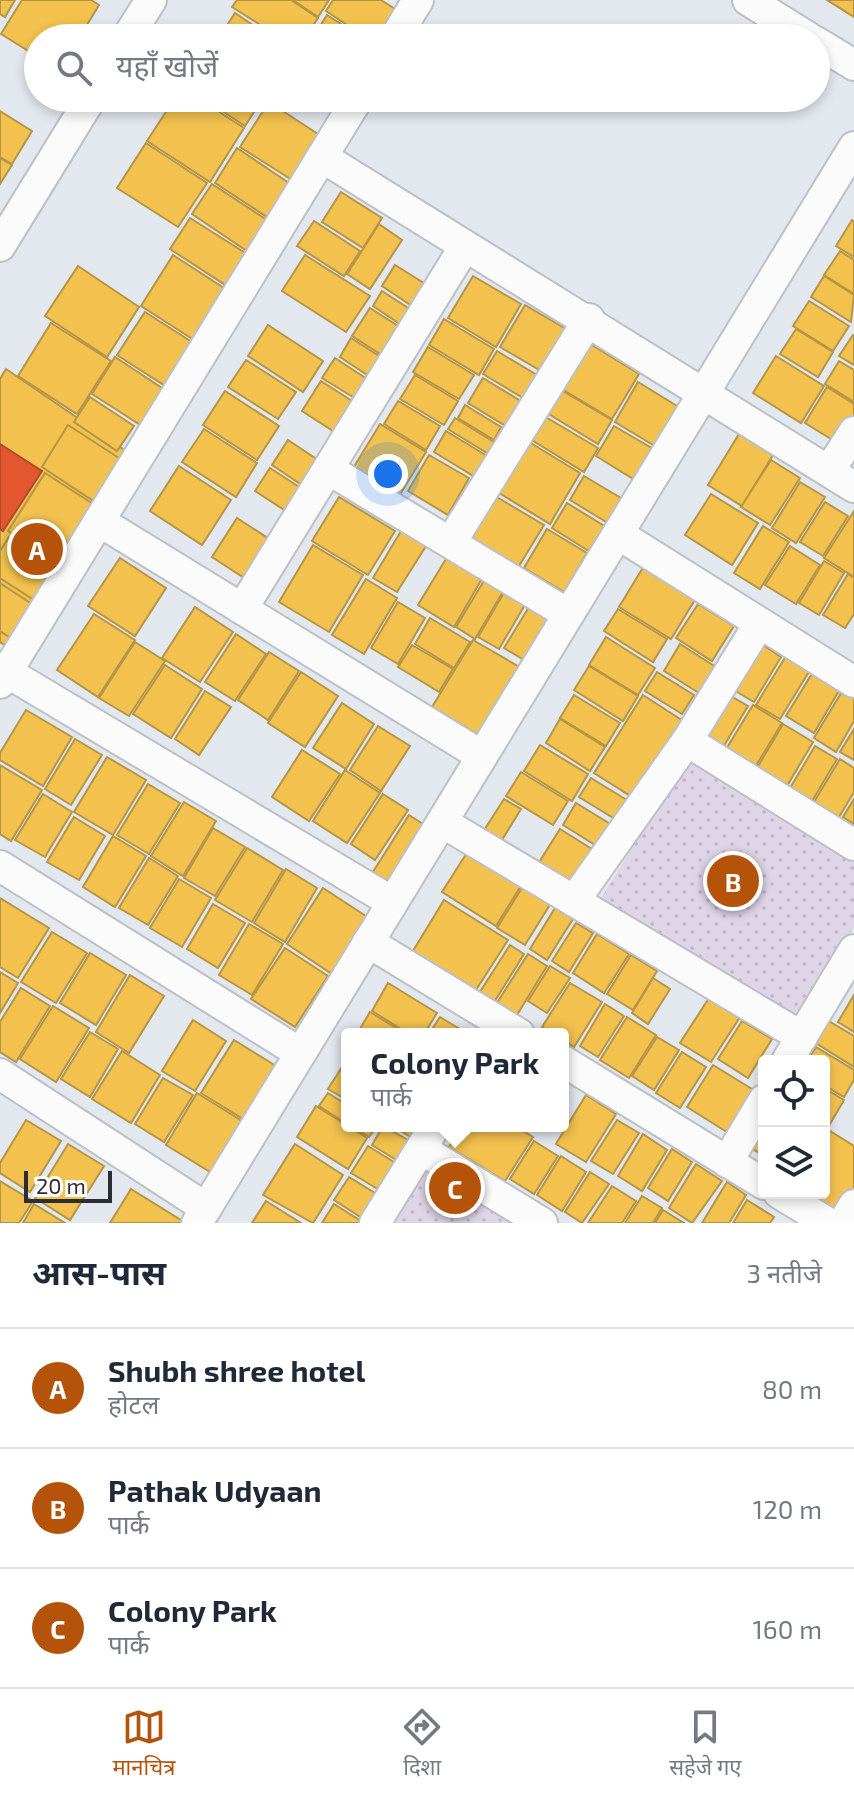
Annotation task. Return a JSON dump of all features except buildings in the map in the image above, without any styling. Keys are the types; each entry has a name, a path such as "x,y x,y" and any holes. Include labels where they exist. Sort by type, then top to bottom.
{"street":[{"path":"403,24 418,0"},
{"path":"135,24 149,1"},
{"path":"767,5 791,24"},
{"path":"830,50 854,65"},
{"path":"0,246 82,112"},
{"path":"349,112 2,675 392,902"},
{"path":"0,1074 201,1216 854,147"},
{"path":"322,157 589,319 842,479 854,432"},
{"path":"242,609 465,246"},
{"path":"451,542 589,319"},
{"path":"328,469 568,614"},
{"path":"99,521 482,756"},
{"path":"618,534 854,682"},
{"path":"574,901 687,741 759,624"},
{"path":"687,741 854,845"},
{"path":"442,822 574,901 795,1049 854,950"},
{"path":"0,866 300,1053"},
{"path":"368,942 501,1028"},
{"path":"569,1065 758,1180"},
{"path":"727,1162 758,1110"},
{"path":"375,1223 428,1137 542,1223"},
{"path":"789,1199 828,1223"},
{"path":"843,1223 854,1205"}],"shaded area":[{"path":"688,758 854,863 854,927 794,1022 600,900"},
{"path":"436,1154 562,1223 385,1223"}],"place":[{"name":"Shubh shree hotel","path":"37,549"},
{"name":"Pathak Udyaan","path":"733,881"},
{"name":"Colony Park","path":"455,1188"}]}
